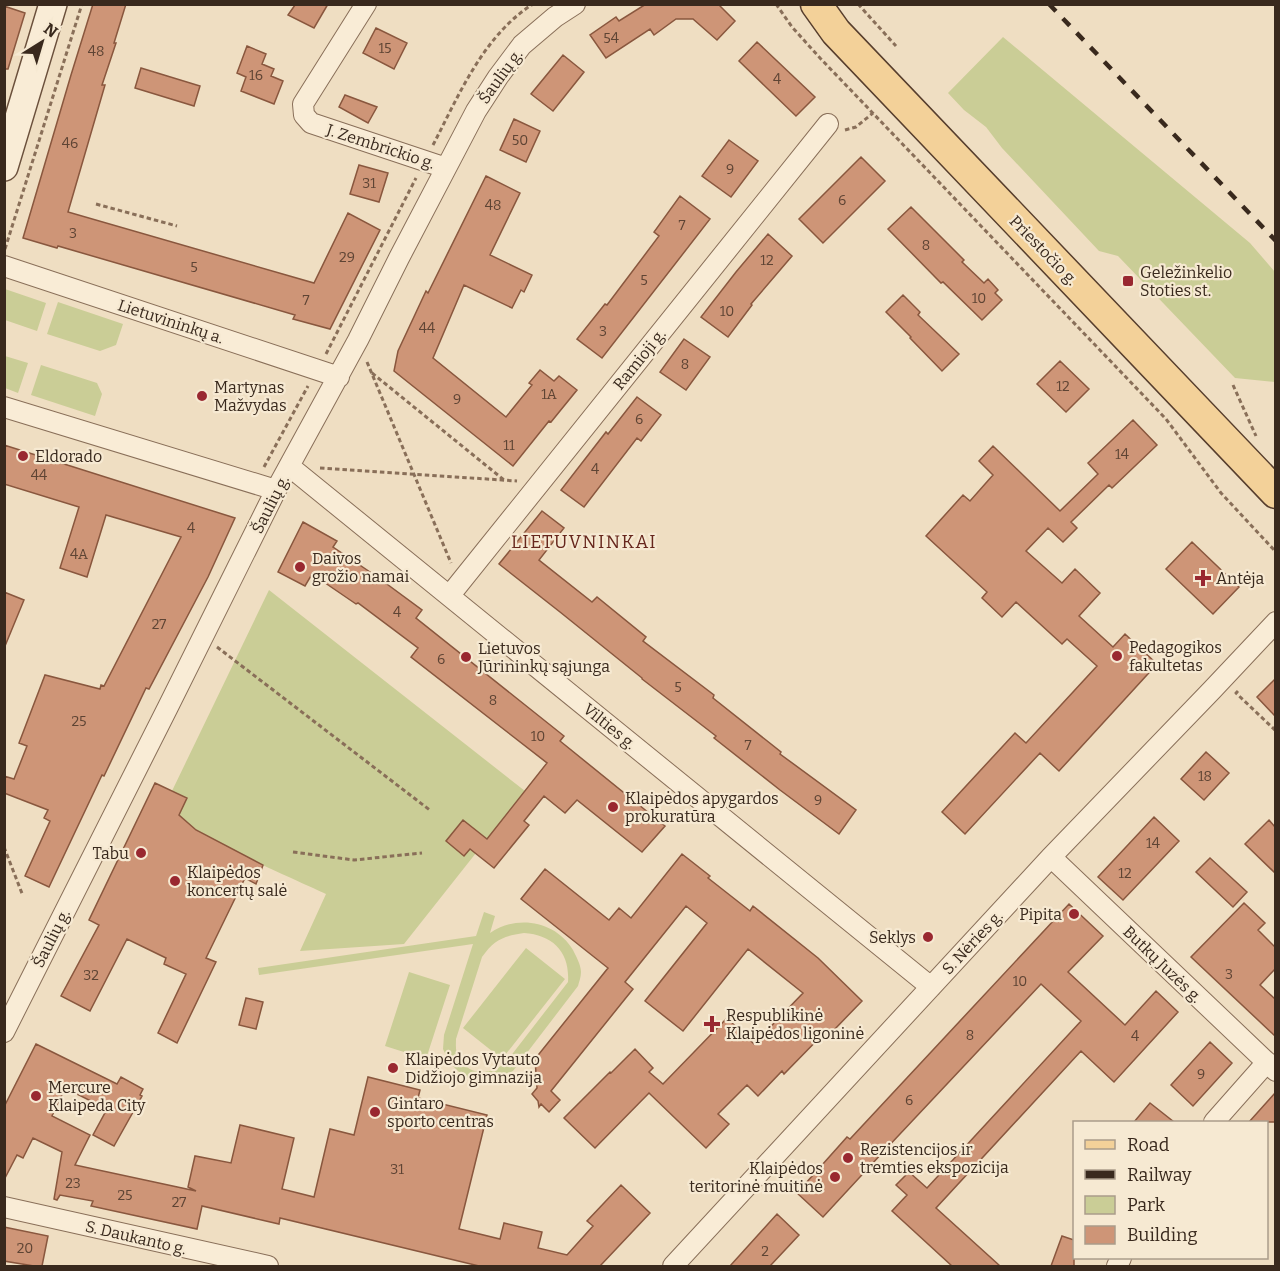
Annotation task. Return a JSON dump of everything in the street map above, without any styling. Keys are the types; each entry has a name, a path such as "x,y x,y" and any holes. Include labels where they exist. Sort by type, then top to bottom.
{"main road":[{"path":"4,167 53,4"},
{"name":"Priestočio g.","path":"816,4 836,32 1275,493"}],"street":[{"name":"J. Zembrickio g.","path":"366,4 303,104 304,115 311,123 446,168"},
{"name":"Šaulių g.","path":"4,1032 276,490 339,377 476,111 522,45 555,17 575,4"},
{"name":"Ramioji g.","path":"455,589 828,124"},
{"name":"Lietuvininkų a.","path":"4,266 339,377"},
{"path":"4,407 276,490"},
{"name":"Vilties g.","path":"289,466 455,589 931,987"},
{"name":"S. Nėries g.","path":"673,1266 1051,857 1275,622"},
{"name":"Butkų Juzės g.","path":"1051,857 1271,1066"},
{"path":"1215,1121 1271,1066"},
{"name":"S. Daukanto g.","path":"4,1207 268,1266"}],"path":[{"path":"4,251 82,4"},
{"path":"776,4 792,27 1166,419 1221,493 1275,552"},
{"path":"858,4 896,46"},
{"path":"828,124 845,130 856,127 873,112"},
{"path":"96,204 177,226"},
{"path":"358,340 414,474 455,589"},
{"path":"255,484 317,370"},
{"path":"371,371 504,480"},
{"path":"1233,385 1256,438"},
{"path":"289,466 540,483"},
{"path":"203,637 431,811"},
{"path":"1244,684 1236,693 1275,731"},
{"path":"4,847 23,896"},
{"path":"293,852 354,860 422,852"}],"green space":[{"path":"1003,37 1250,243 1275,272 1275,382 1235,378 1118,256 1099,251 1002,148 986,127 964,110 948,93"},
{"path":"5,289 46,303 37,331 5,320"},
{"path":"58,302 123,324 116,345 100,351 47,334"},
{"path":"5,356 28,363 18,393 5,388"},
{"path":"41,365 97,383 102,394 95,416 31,395"},
{"path":"269,590 525,791 404,944 300,951 326,894 223,846 187,823 177,812 172,791"},
{"path":"484,912 495,916 490,933 501,927 524,922 546,927 557,932 566,940 581,969 578,986 513,1071 496,1081 479,1083 462,1075 449,1062 443,1049 444,1035 473,944 259,975 258,968 476,936","holes":["524,933 534,934 551,941 563,954 568,971 568,982 506,1062 494,1070 475,1071 464,1064 458,1056 456,1039 482,957 491,946 505,937"]},
{"path":"526,948 565,979 502,1059 463,1028"},
{"path":"409,972 450,985 426,1059 385,1046"}],"building":[{"path":"93,4 126,4 68,212 314,283 348,213 380,230 330,329 293,319 295,315 58,246 57,248 23,238"},
{"path":"328,4 314,28 288,15 295,5"},
{"path":"646,4 718,4 735,21 717,40 693,19 676,19 654,35 650,29 606,58 590,35 616,17 619,21"},
{"path":"4,6 25,13 8,69 4,69"},
{"path":"376,28 407,43 394,69 363,53"},
{"path":"757,42 815,97 796,116 739,61"},
{"path":"247,46 266,54 262,64 274,69 271,76 283,81 274,104 241,91 246,77 237,73"},
{"path":"563,55 584,72 553,111 531,94"},
{"path":"141,68 200,86 194,106 135,88"},
{"path":"345,95 377,107 368,123 339,107"},
{"path":"514,119 540,131 526,162 500,150"},
{"path":"729,140 758,161 731,197 702,176"},
{"path":"861,157 885,181 823,243 799,219"},
{"path":"359,165 388,173 379,202 350,194"},
{"path":"486,176 520,193 490,255 532,275 524,292 521,290 512,308 464,285 433,358 506,417 532,385 529,383 540,370 554,381 559,376 577,390 513,466 394,371 398,351 426,291 428,293"},
{"path":"680,196 710,219 602,358 577,339 605,304 607,305 659,236 654,232"},
{"path":"911,207 984,283 988,279 998,290 995,293 1002,300 982,320 943,282 941,283 888,229"},
{"path":"768,234 792,256 751,304 728,337 701,317"},
{"path":"903,295 920,312 918,315 959,354 942,371 886,312"},
{"path":"684,339 710,357 686,390 660,372"},
{"path":"1060,361 1089,389 1066,412 1037,384"},
{"path":"637,397 661,415 641,441 637,438 584,507 561,490 606,432 608,434"},
{"name":"Pedagogikos fakultetas","path":"1133,420 1157,445 1112,488 1109,485 1071,522 1077,528 1063,542 1048,528 1026,551 1062,583 1075,569 1100,593 1079,616 1113,647 1125,634 1157,664 1059,771 1040,753 965,834 942,812 1015,733 1026,743 1097,666 1067,639 1062,644 1016,602 1002,617 982,598 987,592 926,536 963,495 970,501 993,475 979,461 993,446 1060,511 1098,474 1088,463"},
{"path":"4,445 235,518 208,577 149,689 146,688 104,776 102,775 49,887 25,876 50,821 44,818 48,810 4,793 4,776 14,779 27,746 19,743 45,675 100,689 101,685 104,686 181,537 106,515 87,577 60,568 79,507 4,484"},
{"path":"542,511 564,528 539,560 592,602 597,597 646,637 643,641 714,695 713,698 781,752 780,754 856,810 839,834 714,738 716,736 499,564"},
{"path":"303,522 337,541 333,547 422,610 416,618 564,736 560,741 665,826 642,852 577,800 565,813 544,796 524,821 529,825 494,868 470,849 464,856 446,841 463,820 487,839 547,763 411,657 418,648 358,603 356,604 312,574 305,586 278,572"},
{"name":"Antėja","path":"1192,542 1239,587 1213,614 1166,569"},
{"path":"4,592 24,600 5,646 4,646"},
{"path":"1275,679 1275,716 1257,697"},
{"path":"1206,752 1229,773 1204,800 1181,779"},
{"name":"Klaipėdos koncertų salė","path":"155,783 187,798 179,815 196,830 263,865 256,884 245,878 206,958 216,962 177,1043 158,1033 186,974 164,964 166,958 127,939 90,1011 61,996 99,925 89,920"},
{"path":"1154,817 1179,841 1123,900 1098,877"},
{"path":"1269,820 1275,827 1275,873 1245,844"},
{"path":"682,854 750,911 753,906 818,958 862,1001 832,1032 828,1029 784,1074 782,1071 758,1096 747,1085 718,1114 729,1124 706,1148 649,1093 595,1148 564,1118 635,1049 653,1068 649,1072 663,1084 727,1018 754,1044 803,993 748,949 683,1031 645,1001 707,923 686,906 625,982 633,989 551,1091 560,1100 549,1112 541,1104 539,1107 538,1101 532,1094 537,1088 535,1059 608,968 521,899 545,869 609,920 619,908 631,918"},
{"path":"1210,858 1247,892 1233,907 1196,872"},
{"path":"1244,903 1265,923 1258,930 1275,947 1275,969 1260,985 1275,999 1275,1036 1191,957"},
{"path":"1069,904 1103,936 1068,972 1125,1025 1156,991 1178,1012 1114,1082 1081,1051 936,1208 1000,1266 952,1266 892,1211 907,1195 896,1185 909,1172 927,1188 1081,1021 1041,984 823,1217 797,1193 847,1137 850,1139"},
{"path":"246,998 263,1002 256,1029 239,1025"},
{"path":"1210,1042 1232,1063 1193,1106 1171,1085"},
{"path":"36,1044 117,1084 121,1077 143,1089 140,1095 142,1096 114,1146 93,1135 107,1109 65,1088 52,1116 90,1135 75,1165 196,1191 188,1187 195,1156 231,1163 240,1125 294,1138 282,1189 314,1197 330,1129 354,1135 368,1077 420,1090 418,1098 487,1115 459,1229 500,1239 504,1223 542,1232 538,1248 567,1255 593,1226 587,1221 621,1185 650,1213 600,1266 479,1266 280,1218 279,1224 202,1206 197,1229 91,1206 93,1201 60,1195 57,1200 54,1199 62,1152 33,1138 23,1158 17,1155 4,1180 4,1107"},
{"path":"1275,1093 1275,1122 1250,1121"},
{"path":"1150,1103 1173,1121 1135,1121"},
{"path":"777,1214 799,1235 770,1266 730,1266"},
{"path":"4,1227 48,1236 42,1266 4,1261"},
{"path":"1062,1236 1073,1240 1074,1266 1051,1266"}],"railway":[{"path":"1049,4 1276,241"}],"place":[{"name":"Geležinkelio Stoties st.","path":"1128,281"},
{"name":"Martynas Mažvydas","path":"202,396"},
{"name":"Eldorado","path":"23,456"},
{"name":"Daivos grožio namai","path":"300,567"},
{"name":"Antėja","path":"1203,578"},
{"name":"Pedagogikos fakultetas","path":"1117,656"},
{"name":"Lietuvos Jūrininkų sąjunga","path":"466,657"},
{"name":"Klaipėdos apygardos prokuratūra","path":"613,807"},
{"name":"Tabu","path":"141,853"},
{"name":"Klaipėdos koncertų salė","path":"175,881"},
{"name":"Pipita","path":"1074,914"},
{"name":"Seklys","path":"928,937"},
{"name":"Respublikinė Klaipėdos ligoninė","path":"712,1024"},
{"name":"Klaipėdos Vytauto Didžiojo gimnazija","path":"393,1068"},
{"name":"Mercure Klaipeda City","path":"36,1096"},
{"name":"Gintaro sporto centras","path":"375,1112"},
{"name":"Rezistencijos ir tremties ekspozicija","path":"848,1158"},
{"name":"Klaipėdos teritorinė muitinė","path":"835,1177"}],"district":[{"name":"LIETUVNINKAI","path":"584,542"}]}
